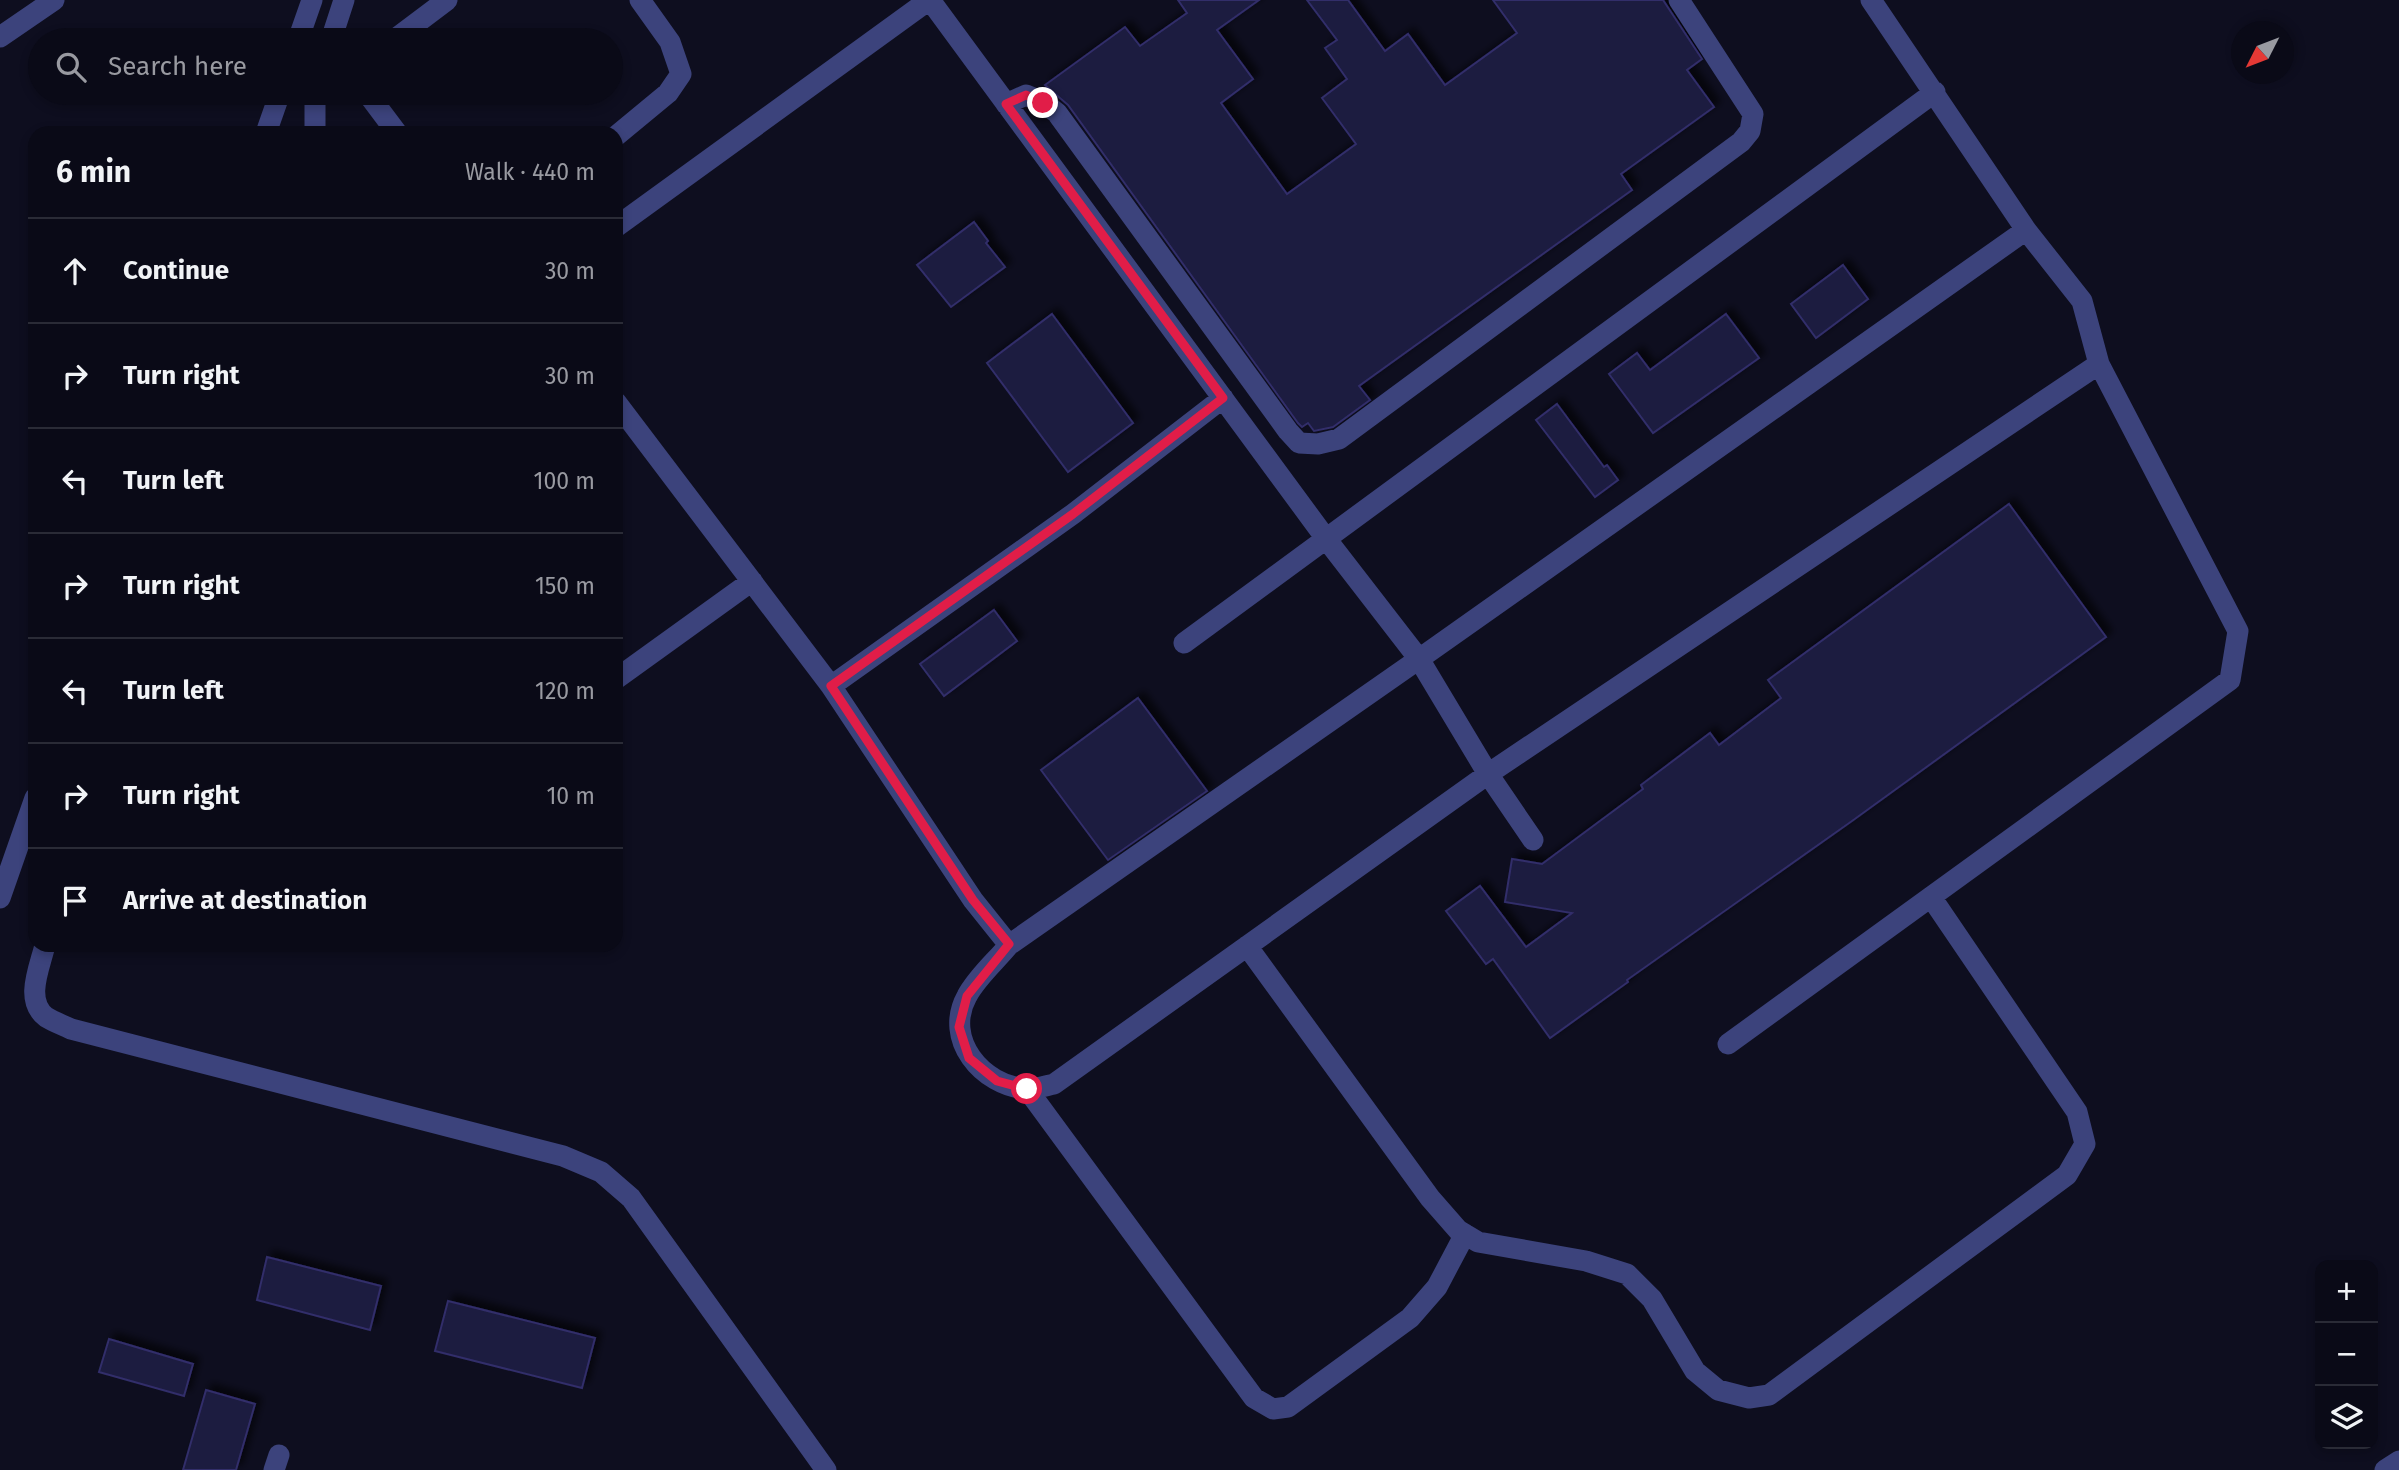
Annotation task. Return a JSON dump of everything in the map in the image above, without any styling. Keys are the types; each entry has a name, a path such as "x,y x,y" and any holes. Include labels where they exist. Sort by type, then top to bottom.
{"street":[{"path":"0,37 54,0"},
{"path":"303,28 313,0"},
{"path":"335,28 344,0"},
{"path":"410,28 447,0"},
{"path":"623,130 668,93 681,74 670,42 640,0"},
{"path":"623,222 929,0 1327,540 1419,659 1488,774 1533,839"},
{"path":"1006,104 1026,95 1057,113 1288,432 1299,443 1318,444 1339,439 1750,131 1754,114 1679,0"},
{"path":"1728,1044 2230,680 2238,631 2099,364 2082,301 2026,230 1871,0"},
{"path":"1184,643 1935,92"},
{"path":"268,126 276,105"},
{"path":"315,105 315,126"},
{"path":"376,105 392,126"},
{"path":"2026,230 1419,659 1009,944 967,996 959,1027 969,1058 997,1081 1027,1089 1054,1084 1488,774 2099,364"},
{"path":"831,686 1073,514 1223,398"},
{"path":"623,411 831,686 973,900 1009,944"},
{"path":"623,674 752,581"},
{"path":"0,898 28,818"},
{"path":"1247,946 1430,1198 1458,1230 1478,1242 1586,1261 1626,1274 1652,1299 1695,1371 1718,1390 1749,1398 1769,1395 2067,1175 2085,1144 2077,1112 1931,897"},
{"path":"43,952 34,990 34,1003 45,1016 71,1029 563,1156 601,1172 631,1198 826,1470"},
{"path":"1027,1089 1254,1398 1273,1409 1288,1407 1410,1318 1437,1287 1465,1234"},
{"path":"2385,1470 2399,1461"}],"building":[{"path":"1178,0 1259,0 1217,30 1253,79 1221,103 1287,194 1356,144 1322,98 1347,79 1325,48 1337,40 1307,0 1348,0 1385,51 1408,34 1445,85 1517,33 1493,0 1663,0 1702,59 1687,70 1714,107 1621,174 1632,190 1359,386 1370,400 1333,427 1314,431 1308,423 1302,427 1298,423 1068,105 1045,85 1125,27 1140,46 1187,13"},
{"path":"974,222 1005,267 951,307 917,265"},
{"path":"1843,265 1868,299 1816,338 1791,304"},
{"path":"1052,314 1133,423 1068,472 987,363"},
{"path":"1726,314 1759,358 1653,433 1609,374 1637,353 1650,370"},
{"path":"1557,404 1604,467 1607,465 1618,480 1595,497 1536,420"},
{"path":"2009,504 2106,637 1550,1038 1493,959 1486,964 1446,911 1480,886 1526,947 1572,913 1505,902 1512,859 1542,864 1643,789 1641,785 1710,733 1719,745 1781,698 1768,680"},
{"path":"994,610 1017,641 944,696 920,664"},
{"path":"1138,698 1207,791 1108,860 1041,770"},
{"path":"267,1257 381,1286 370,1330 257,1300"},
{"path":"448,1301 595,1338 582,1388 435,1351"},
{"path":"109,1339 193,1364 184,1396 99,1372"},
{"path":"206,1390 255,1404 236,1470 183,1470"}],"route":[{"path":"1027,1089 997,1081 969,1058 959,1027 967,996 1009,944 973,900 831,686 1073,514 1223,398 1006,104 1026,95 1043,103"}]}
